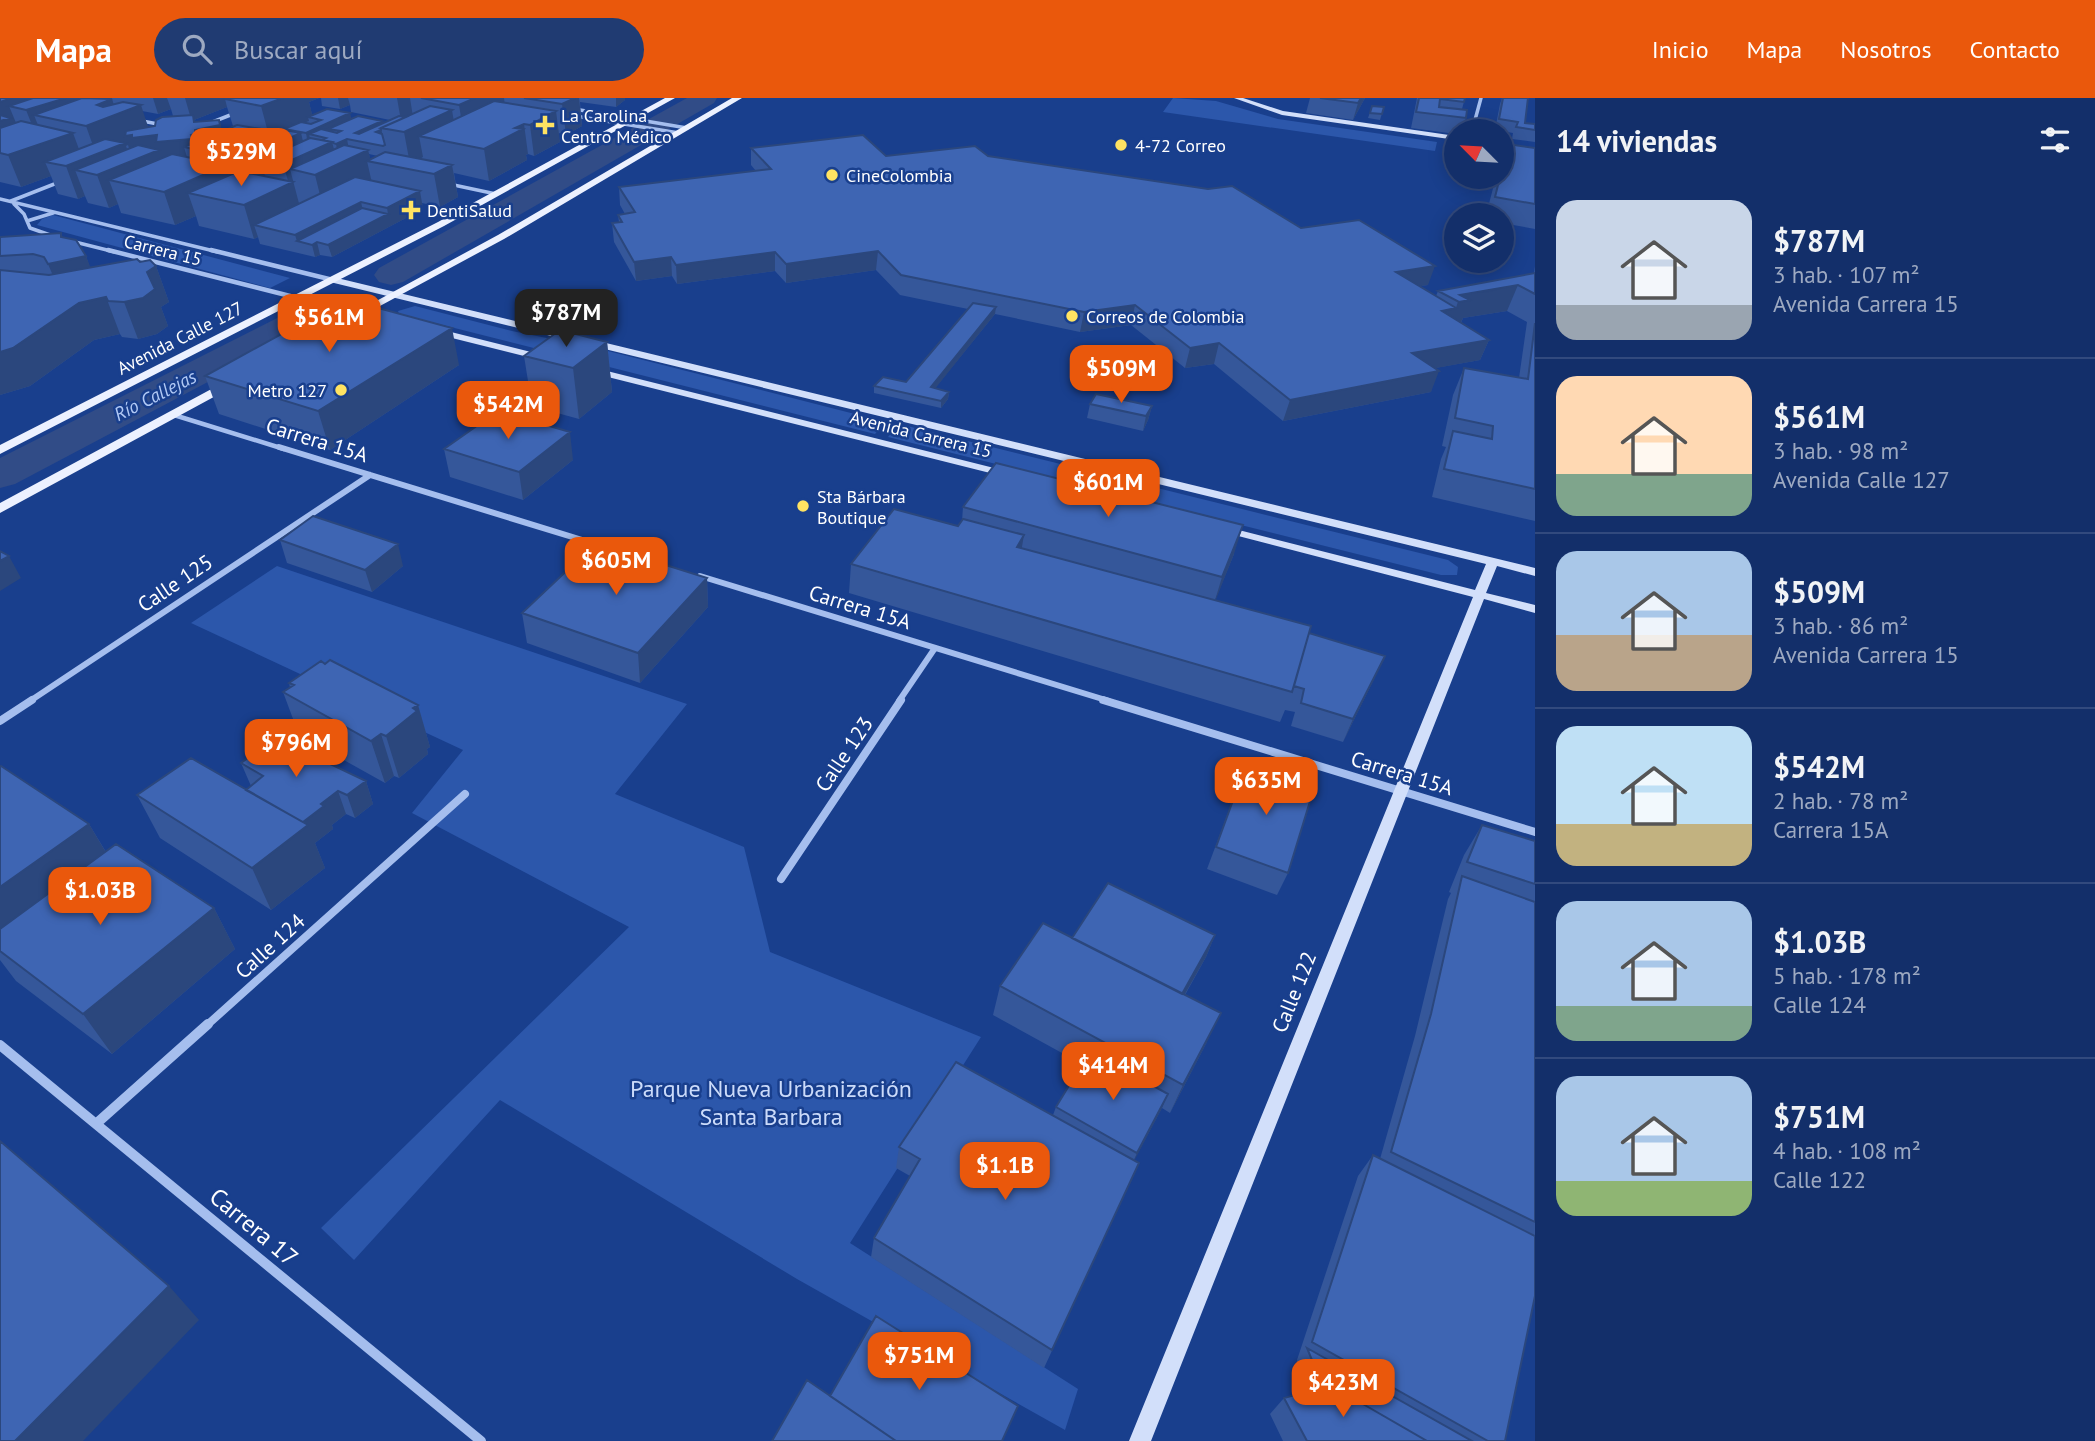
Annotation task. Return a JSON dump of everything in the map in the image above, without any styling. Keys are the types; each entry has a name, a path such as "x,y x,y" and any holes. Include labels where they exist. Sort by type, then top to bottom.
{"main road":[{"name":"Avenida Calle 127","path":"0,450 333,280 631,123 671,98"},
{"path":"339,324 501,237 738,98"},
{"path":"1237,98 1282,113 1444,136"},
{"path":"1514,147 1535,150"},
{"name":"Avenida Carrera 15","path":"333,280 396,293 1535,572"},
{"path":"298,298 379,317"},
{"path":"428,329 549,359"},
{"name":"Avenida Carrera 15","path":"589,369 1023,478"},
{"path":"0,509 237,380"},
{"path":"1210,526 1535,609"},
{"name":"Calle 122","path":"1140,1441 1493,561"}],"street":[{"path":"1475,119 1481,98"},
{"path":"561,107 662,130 683,131"},
{"path":"204,126 248,108"},
{"path":"564,114 631,123 644,121 671,125 683,131"},
{"path":"133,119 171,127"},
{"path":"11,201 68,179"},
{"path":"440,182 496,194"},
{"name":"Carrera 15","path":"0,199 333,280"},
{"name":"Carrera 15","path":"11,201 22,211 30,228 39,232 298,298"},
{"name":"Carrera 15","path":"27,221 60,212"},
{"name":"Carrera 15A","path":"174,415 619,551"},
{"name":"Calle 125","path":"0,721 370,475"},
{"name":"Carrera 15A","path":"698,575 1535,832"},
{"name":"Calle 123","path":"781,879 935,648"},
{"name":"Calle 124","path":"97,1123 465,794"},
{"name":"Carrera 17","path":"0,1045 481,1441"}],"green space":[{"path":"1173,98 1216,101 1278,119 1437,142 1435,151 1163,112"},
{"path":"53,215 290,278 270,288 37,225 42,219"},
{"path":"415,306 512,331 596,348 886,422 875,434 399,314 398,311"},
{"path":"899,424 1448,560 1458,567 1457,575 1441,575 888,437"},
{"name":"Parque Nueva Urbanización Santa Barbara","path":"277,566 687,704 615,794 744,847 770,952 981,1037 850,1243 1078,1389 1065,1430 797,1279 500,1100 354,1260 321,1228 629,927 412,813 463,750 191,623"}],"building":[{"path":"33,98 66,98 26,110 9,106"},
{"path":"82,98 112,99 97,105 103,107 123,102 141,105 86,126 34,115"},
{"path":"283,98 261,106 225,99"},
{"path":"421,98 475,98 459,105"},
{"path":"524,98 575,98 562,104"},
{"path":"1320,98 1361,98 1358,103"},
{"path":"1419,98 1465,98 1464,102 1440,99 1439,107 1467,110 1466,118 1416,112"},
{"path":"1503,98 1528,98 1525,123 1535,124 1535,130 1516,127 1518,122 1514,119 1499,119"},
{"path":"494,101 556,111 530,125 524,124 515,128 523,129 484,149 419,136"},
{"path":"430,106 452,110 404,132 381,128"},
{"path":"1372,106 1384,107 1382,114 1370,113"},
{"path":"327,109 350,113 306,133 284,129 301,122 311,124 321,120 308,117"},
{"path":"193,115 194,122 219,120 220,125 195,130 195,134 191,135 192,139 156,142 157,135 132,138 132,135 125,136 126,131 155,126 156,120 162,117"},
{"path":"358,116 382,121 355,133 359,134 399,116 406,117 376,132 382,134 383,146 347,139 336,144 322,140 326,138 309,134 321,129 337,133 341,131 328,129"},
{"path":"21,121 73,133 8,155 0,153 0,128"},
{"path":"237,125 261,129 206,152 184,147"},
{"path":"279,129 301,133 244,158 222,154"},
{"path":"863,135 886,156 975,146 988,156 1208,189 1232,186 1301,228 1359,220 1435,266 1396,272 1456,308 1442,311 1489,340 1412,353 1439,371 1290,400 1219,343 1190,348 1135,305 1084,312 901,275 878,251 786,264 775,252 676,265 671,257 634,262 612,223 622,222 618,215 635,212 619,187 771,169 751,148"},
{"path":"310,138 332,142 283,164 261,160"},
{"path":"105,139 125,143 66,166 45,162"},
{"path":"138,145 159,150 97,175 75,170"},
{"path":"344,145 368,150 315,175 290,169"},
{"path":"1514,145 1535,148 1535,204 1495,197 1497,189 1514,189"},
{"path":"385,152 452,165 434,174 367,161"},
{"path":"172,154 226,165 164,192 109,180"},
{"path":"239,171 293,182 244,205 188,193"},
{"path":"355,177 420,191 387,208 361,202 295,235 254,225"},
{"path":"362,208 388,214 328,245 297,241"},
{"path":"61,233 61,237 76,240 86,256 48,264 44,257 33,254 0,256 0,237"},
{"path":"137,259 140,262 150,260 156,266 147,272 155,289 143,298 124,302 108,301 106,297 79,303 13,348 0,352 0,270 49,275"},
{"path":"1535,273 1535,294 1518,285 1460,295 1470,300 1459,302 1438,291"},
{"path":"345,299 452,328 318,411 205,376"},
{"path":"973,303 996,307 931,387 949,392 941,401 874,386 883,377 906,382"},
{"path":"1535,323 1535,489 1444,469 1453,431 1492,439 1493,426 1455,418 1464,368 1528,379"},
{"path":"560,330 607,342 573,368 524,356"},
{"path":"1096,394 1152,406 1146,416 1090,404"},
{"path":"498,411 570,432 519,472 444,449"},
{"path":"996,463 1243,525 1222,577 963,507"},
{"path":"894,509 958,526 963,519 1024,535 1017,547 1311,626 1292,692 851,564"},
{"path":"313,516 398,544 365,570 280,540"},
{"path":"596,543 707,578 638,653 522,613"},
{"path":"0,551 9,556 0,561"},
{"path":"1309,633 1385,656 1353,719 1301,703 1304,689 1294,686"},
{"path":"330,660 418,705 413,708 417,711 386,736 381,734 371,741 283,692 294,685 289,683 321,661 325,664"},
{"path":"269,735 366,781 347,795 338,791 303,822 246,790 263,776 241,763 263,747 258,745"},
{"path":"191,758 308,825 252,868 137,795"},
{"path":"1247,762 1315,785 1288,873 1216,847"},
{"path":"0,767 89,824 0,887"},
{"path":"1482,825 1535,841 1535,884 1467,862"},
{"path":"116,844 214,908 83,1014 0,951 0,929"},
{"path":"1462,876 1535,902 1535,1222 1391,1152 1431,1014"},
{"path":"1108,883 1215,935 1182,994 1072,938"},
{"path":"1043,923 1221,1013 1183,1085 1000,986"},
{"path":"1090,1051 1168,1094 1137,1153 1056,1107"},
{"path":"956,1062 1139,1163 1052,1350 874,1238 920,1159 899,1147"},
{"path":"0,1141 169,1286 15,1441 0,1440"},
{"path":"1373,1155 1535,1236 1535,1296 1505,1441 1488,1441 1312,1342"},
{"path":"876,1316 1018,1406 1002,1441 896,1441 830,1396"},
{"path":"1307,1348 1472,1441 1427,1441 1330,1385 1323,1387"},
{"path":"807,1380 896,1441 772,1441"},
{"path":"1330,1385 1427,1441 1307,1441 1284,1398"}],"waterway":[{"name":"Río Callejas","path":"391,275 705,98"},
{"name":"Río Callejas","path":"0,475 309,315"}],"place":[{"name":"La Carolina Centro Médico","path":"545,125"},
{"name":"4-72 Correo","path":"1121,145"},
{"name":"CineColombia","path":"832,175"},
{"name":"DentiSalud","path":"411,210"},
{"name":"Correos de Colombia","path":"1072,316"},
{"name":"Metro 127","path":"341,390"},
{"name":"Sta Bárbara Boutique","path":"803,506"}]}
